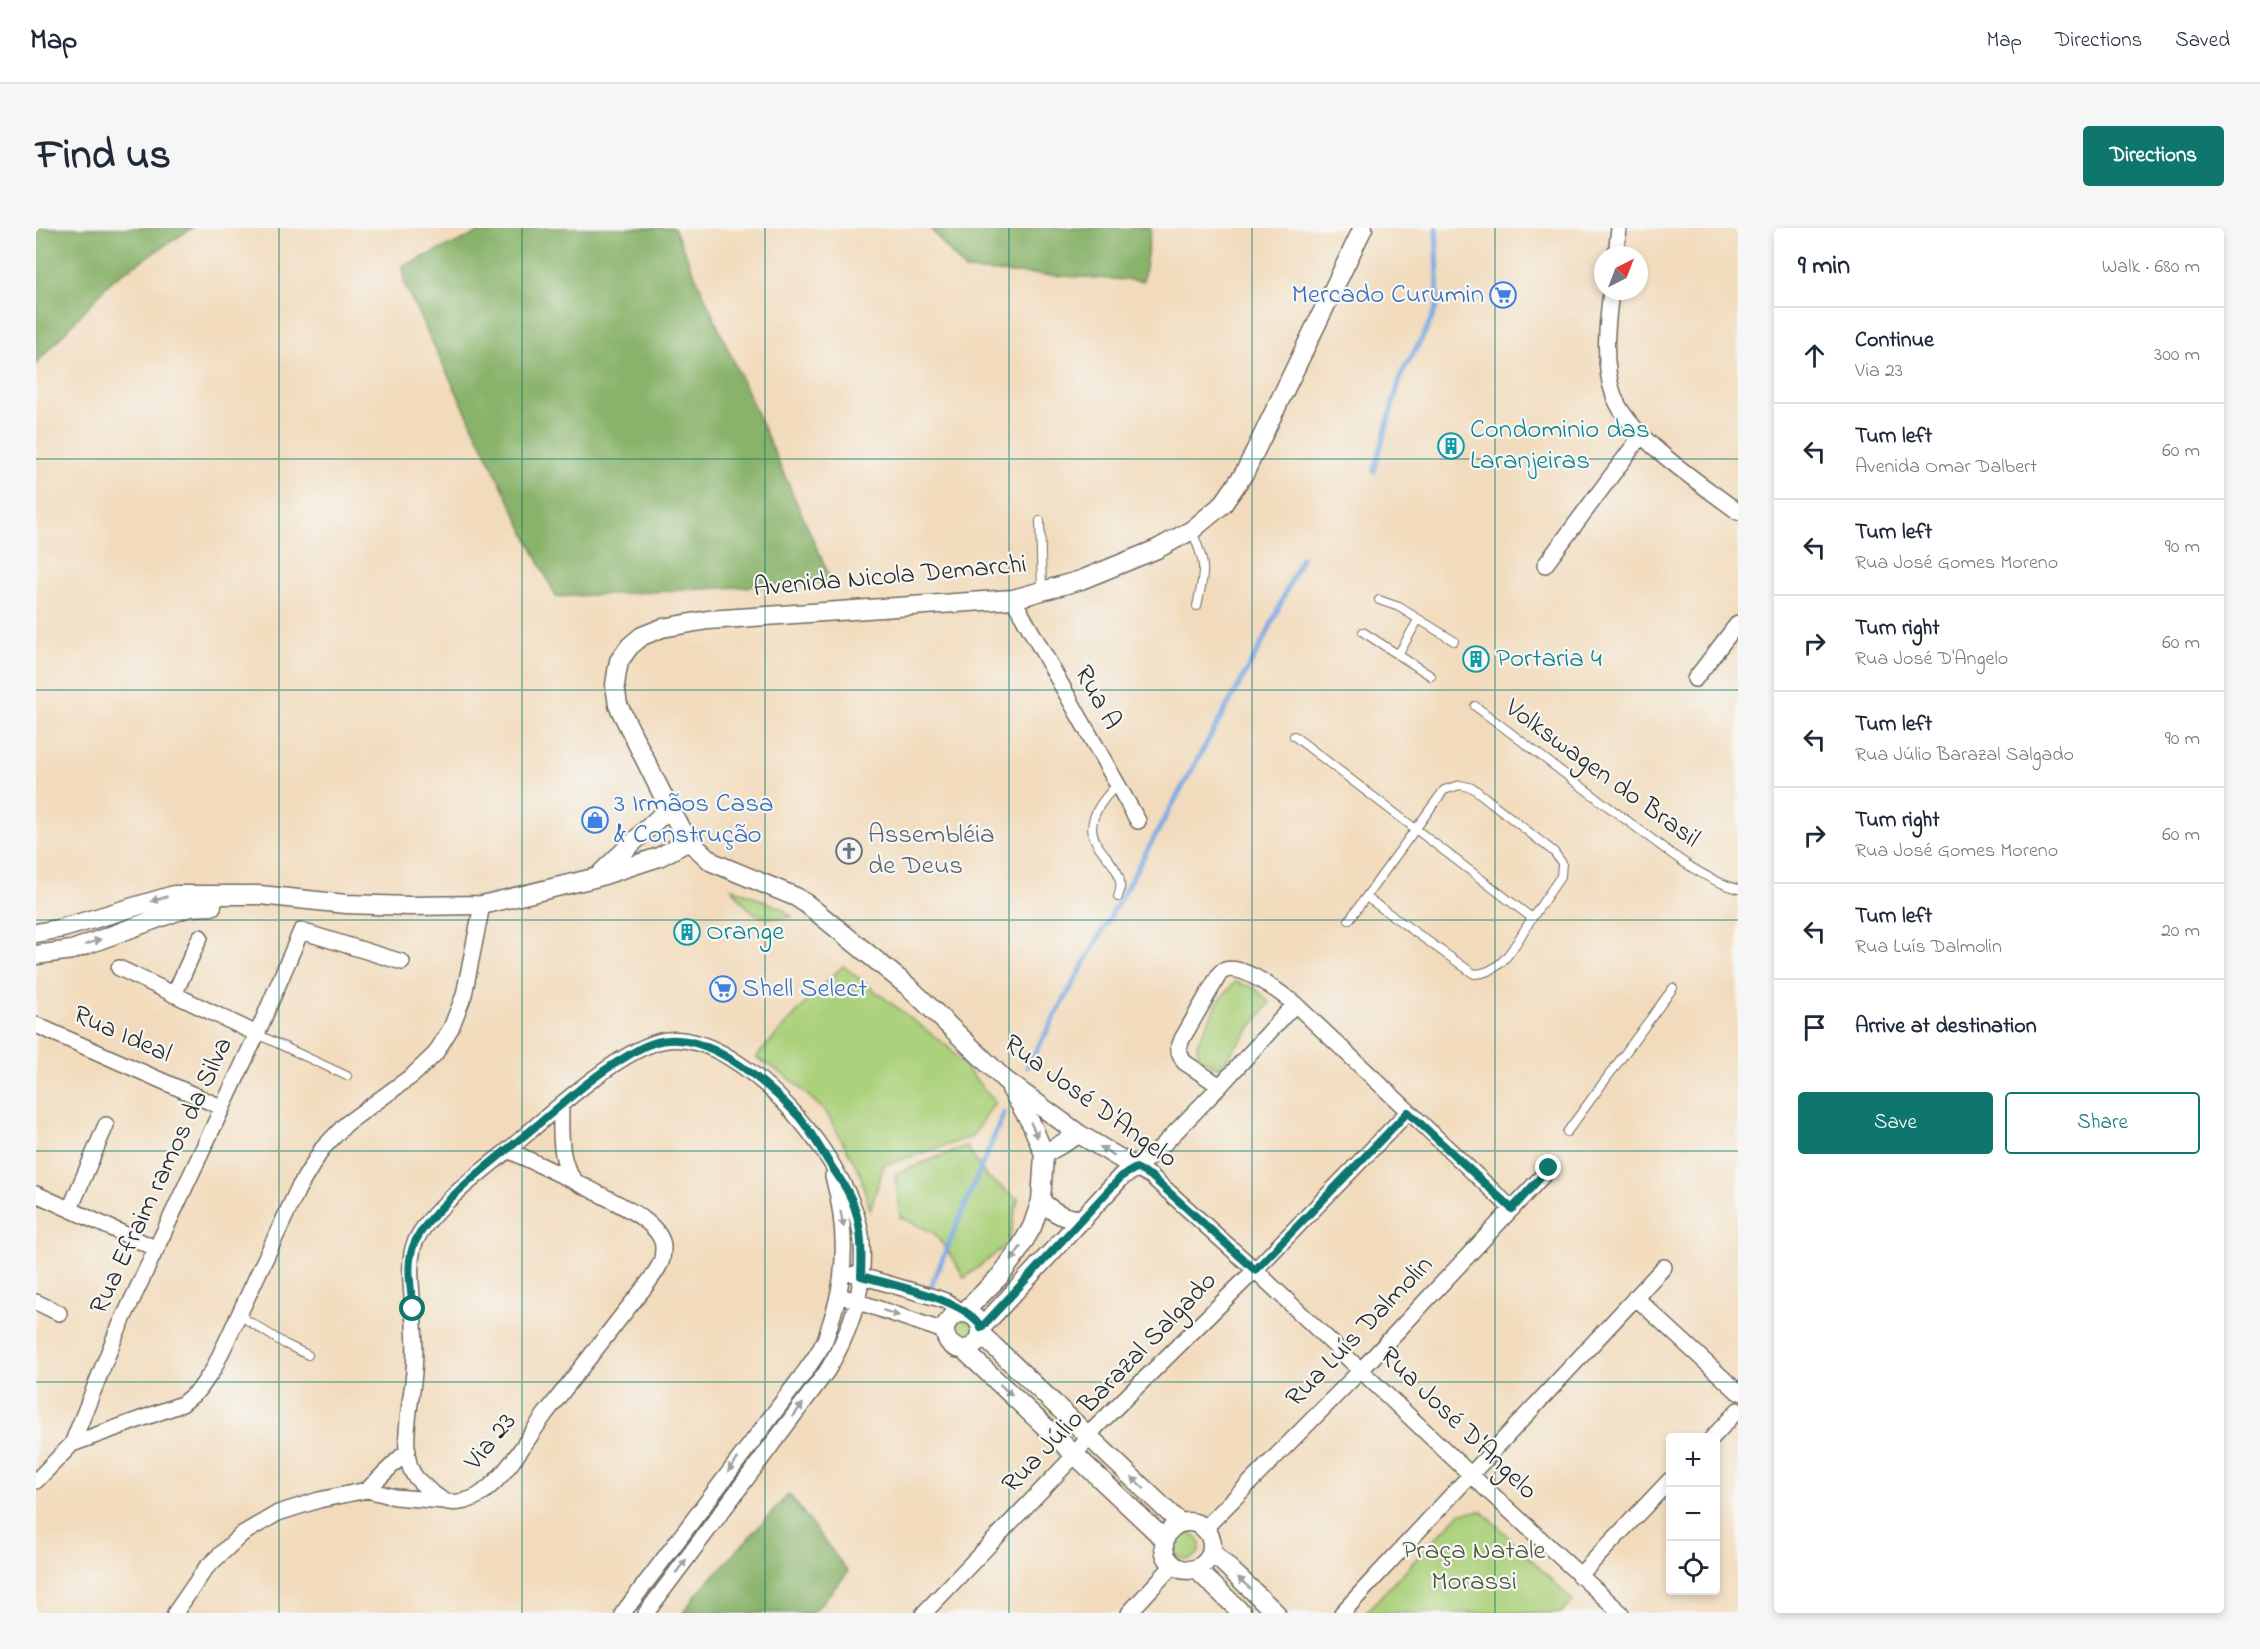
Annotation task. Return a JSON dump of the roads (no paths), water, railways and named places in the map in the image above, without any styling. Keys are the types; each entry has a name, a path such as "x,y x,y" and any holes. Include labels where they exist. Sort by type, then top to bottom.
{"street":[{"name":"Avenida Nicola Demarchi","path":"689,841 669,808 618,705 615,685 620,661 630,646 642,636 662,628 708,620 1013,599 1081,580 1157,549 1192,530 1223,504 1245,472 1363,228"},
{"path":"1617,246 1619,228"},
{"path":"1610,300 1606,344 1609,370 1614,396 1624,415 1641,436 1738,512"},
{"path":"1545,565 1641,436"},
{"name":"Rua A","path":"1013,599 1138,821"},
{"path":"1695,679 1738,623"},
{"path":"598,877 669,808"},
{"path":"36,933 63,928 174,895 260,895 346,904 399,906 482,905 598,877 658,856 689,841"},
{"name":"Rua José D'Angelo","path":"689,841 712,862 795,897 808,905 910,988 1005,1080 1079,1134 1151,1176 1362,1369 1471,1475 1621,1613"},
{"path":"36,955 72,950 189,908 300,899"},
{"path":"36,1481 72,1444 182,1404 199,1390 213,1370 298,1189 322,1149 346,1124 413,1075 435,1054 451,1028 464,995 482,905"},
{"name":"Rua Efraim ramos da Silva","path":"72,1444 116,1334 257,1034 301,931 402,962"},
{"path":"174,994 200,937"},
{"path":"119,968 257,1034"},
{"path":"1221,1086 1184,1062 1178,1050 1220,973 1234,968 1267,984 1295,1004 1512,1209"},
{"path":"1005,1080 1032,1125 1044,1154 1041,1201 1032,1227 1000,1276 963,1312 957,1313 948,1320 944,1331 948,1342 957,1349 964,1350 975,1345 981,1331 1122,1176 1156,1152 1221,1086 1295,1004"},
{"name":"Rua Ideal","path":"36,1025 221,1107"},
{"path":"444,1501 412,1474 408,1450 415,1362 409,1269 414,1243 434,1216 508,1150 617,1062 649,1044 668,1040 686,1040 713,1050 765,1083 799,1117 817,1142 845,1185 855,1208 862,1241 861,1276 857,1301 841,1345 826,1371 646,1613"},
{"path":"561,1106 561,1144 567,1166 576,1182"},
{"name":"Rua Júlio Barazal Salgado","path":"924,1613 1075,1455 1095,1428 1255,1270 1408,1112"},
{"path":"70,1209 106,1125"},
{"path":"1044,1154 1079,1134"},
{"name":"Via 23","path":"367,1490 395,1497 444,1501 464,1502 478,1497 506,1469 662,1260 661,1238 641,1217 576,1182 508,1150"},
{"path":"624,1613 801,1377 824,1341 843,1271 844,1231 838,1194 829,1162"},
{"name":"Rua Luís Dalmolin","path":"1205,1528 1362,1369 1549,1168"},
{"path":"36,1194 157,1249"},
{"path":"1041,1201 1062,1216 1073,1220 1084,1219"},
{"path":"1342,1613 1664,1267"},
{"path":"843,1271 937,1298 975,1317 981,1331 1180,1523"},
{"path":"838,1296 944,1331"},
{"path":"1635,1297 1738,1392"},
{"path":"36,1302 59,1313"},
{"path":"964,1350 1165,1540"},
{"path":"1716,1433 1738,1410"},
{"path":"175,1613 206,1568 242,1534 278,1513 319,1500 367,1490 408,1450"},
{"path":"1579,1576 1666,1485"},
{"path":"1193,1522 1205,1528 1212,1539 1212,1552 1206,1563 1196,1569 1184,1570 1173,1565 1165,1553 1165,1540 1170,1529 1180,1523 1193,1522"},
{"path":"1212,1552 1276,1613"},
{"path":"1129,1613 1173,1565"},
{"path":"1196,1569 1242,1613"}],"lane":[{"path":"1040,521 1042,591"},
{"path":"1192,530 1204,560 1197,606"},
{"path":"1379,600 1399,607 1454,641"},
{"path":"1398,655 1419,620"},
{"path":"1363,632 1431,675"},
{"name":"Volkswagen do Brasil","path":"1475,706 1695,869 1717,882 1738,889"},
{"path":"1294,736 1532,918"},
{"path":"1117,785 1101,800 1095,812 1092,829 1097,846 1119,873 1122,887 1118,897"},
{"path":"1349,920 1366,897 1417,830 1444,790 1460,785 1473,788 1554,852 1562,863 1561,876 1499,967 1484,974 1474,974 1366,897"},
{"path":"1567,1132 1672,988"},
{"path":"257,1034 347,1076"},
{"path":"239,1315 285,1344 308,1355"}],"waterway":[{"path":"1374,471 1401,375 1426,331 1437,306 1436,228"},
{"path":"1027,1067 1266,636 1301,558"},
{"path":"931,1286 1004,1113"}],"place":[{"name":"Mercado Curumin","path":"1503,295"},
{"name":"Condominio das Laranjeiras","path":"1451,446"},
{"name":"Portaria 4","path":"1476,659"},
{"name":"3 Irmãos Casa & Construção","path":"595,820"},
{"name":"Assembléia de Deus","path":"849,851"},
{"name":"Orange","path":"687,932"},
{"name":"Shell Select","path":"723,989"}],"park label":[{"name":"Praça Natale Morassi","path":"1474,1566"}]}
